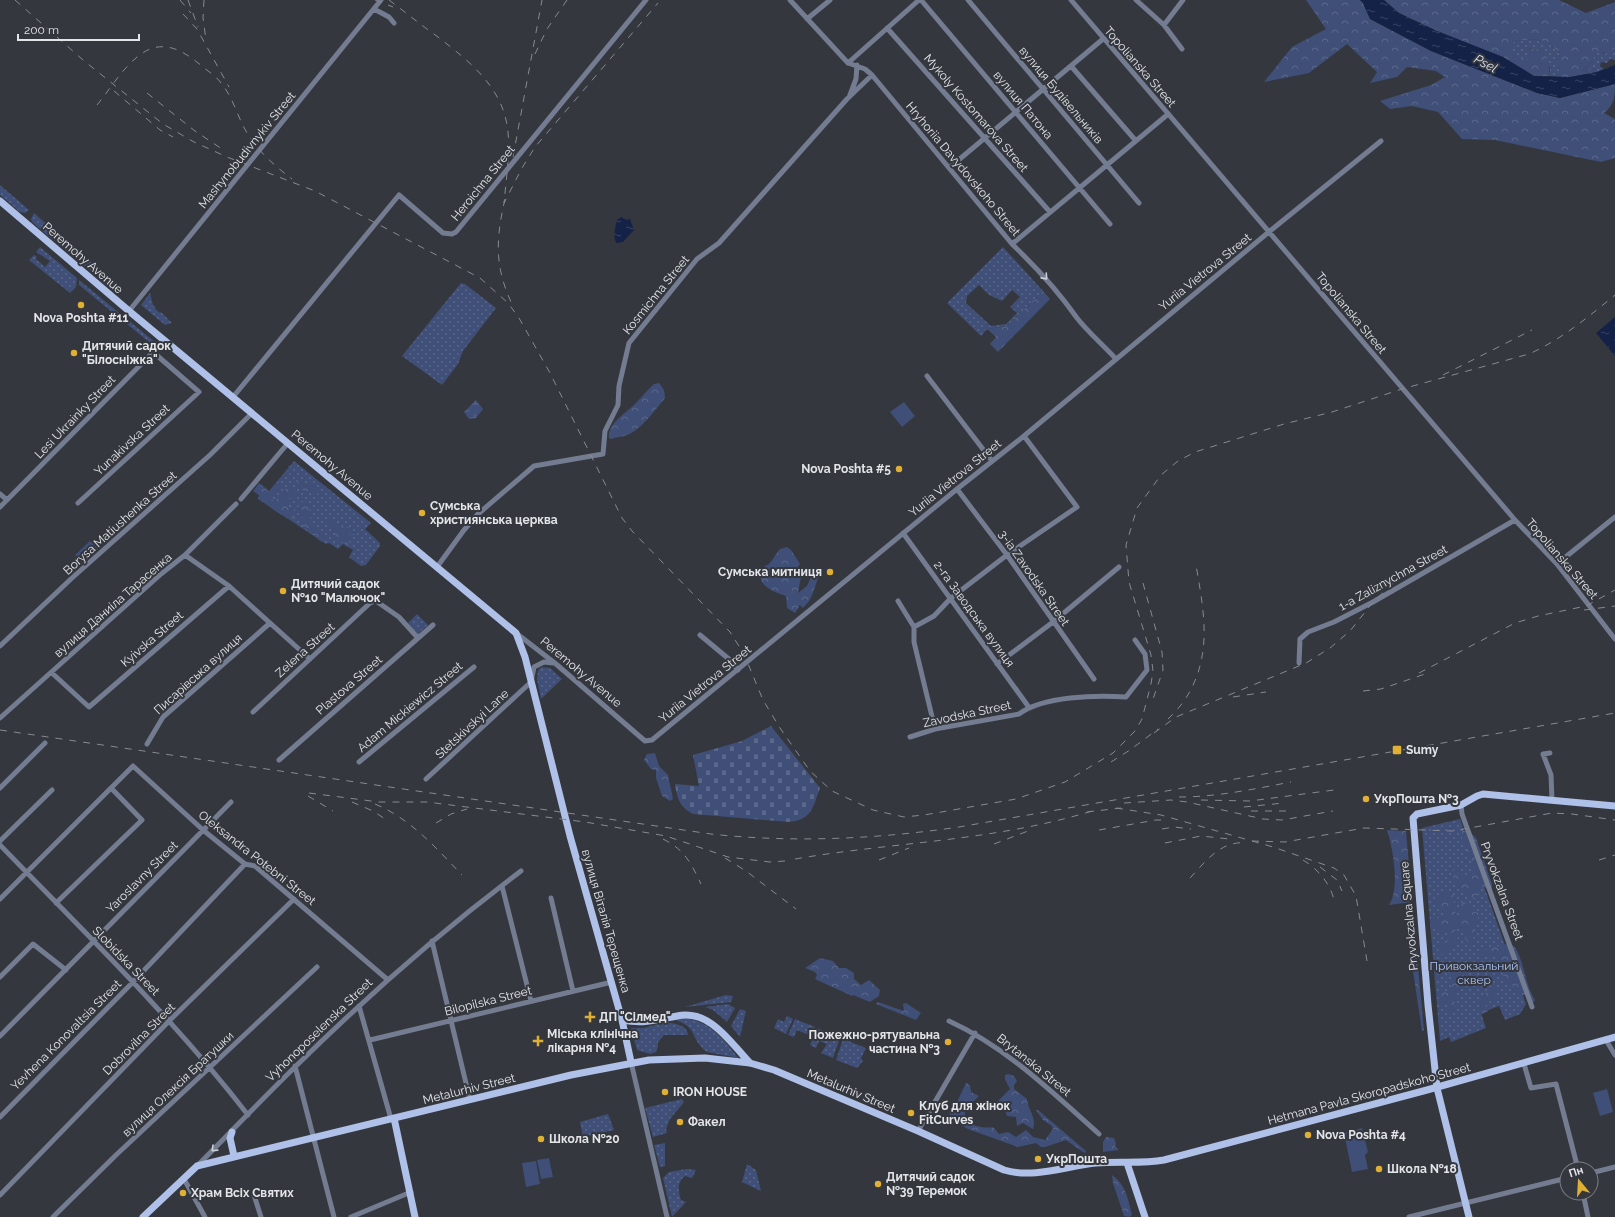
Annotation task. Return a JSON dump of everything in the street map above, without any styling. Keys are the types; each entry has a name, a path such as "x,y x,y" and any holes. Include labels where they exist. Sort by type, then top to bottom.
{"main road":[{"name":"Peremohy Avenue","path":"0,202 437,568 516,632"},
{"name":"вулиця Віталія Терещенка","path":"516,632 531,682 570,836 612,982 631,1062"},
{"name":"Pryvokzalna Square","path":"1468,1217 1436,1088 1413,820 1417,814 1461,805 1483,794 1552,800"},
{"path":"1552,800 1615,806"},
{"path":"622,1020 640,1024 679,1015 695,1016 710,1021 750,1063"},
{"name":"Hetmana Pavla Skoropadskoho Street","path":"1127,1163 1164,1160 1436,1088 1615,1037"},
{"name":"Metalurhiv Street","path":"197,1166 631,1062 705,1058 750,1063 774,1070 1010,1172 1032,1172 1097,1163 1127,1163"},
{"path":"393,1118 411,1192 415,1217"},
{"path":"232,1132 230,1138 234,1156"},
{"path":"1127,1163 1145,1217"},
{"name":"Vyhonoposelenska Street","path":"143,1217 197,1166"}],"street":[{"name":"Mashynobudivnykiv Street","path":"129,311 381,0"},
{"name":"Heroichna Street","path":"233,397 400,195 443,233 452,234 456,232 646,0"},
{"path":"790,0 848,63 920,0"},
{"path":"807,19 830,0"},
{"name":"вулиця Патона","path":"920,0 1110,224"},
{"name":"вулиця Будівельників","path":"968,0 1139,203"},
{"name":"Topolianska Street","path":"1071,0 1103,39 1270,231 1515,520 1557,564 1615,639"},
{"path":"1136,0 1164,25 1182,49"},
{"path":"1164,25 1183,0"},
{"path":"374,9 389,17 394,24"},
{"name":"Mykoly Kostomarova Street","path":"887,28 1050,212"},
{"path":"949,168 1103,39"},
{"name":"Hryhoriia Davydovskoho Street","path":"848,63 857,65 872,75 1012,244 1023,253 1075,313 1076,317 1115,358"},
{"path":"847,99 856,79 857,65"},
{"path":"1071,66 1136,141"},
{"name":"Kosmichna Street","path":"437,568 464,530 478,514 534,466 603,454 605,431 618,405 619,386 629,343 697,259 719,243 847,99 872,75"},
{"path":"1012,244 1168,114"},
{"name":"Yuriia Vietrova Street","path":"652,740 956,489 1024,436 1115,358 1381,141"},
{"name":"Lesi Ukrainky Street","path":"0,508 165,340"},
{"name":"Yunakivska Street","path":"78,503 199,392 152,352"},
{"path":"928,376 992,462"},
{"name":"Borysa Matiushenka Street","path":"0,646 72,578 205,460 252,413"},
{"path":"914,628 934,616 952,598 1007,555 1077,507 1024,436"},
{"path":"241,499 288,443"},
{"name":"3-ia Zavodska Street","path":"956,489 1007,555 1094,679"},
{"path":"0,494 7,500"},
{"name":"вулиця Даниіла Тарасенка","path":"0,718 161,574 185,555 236,504"},
{"path":"1557,564 1615,517"},
{"name":"1-a Zaliznychna Street","path":"1299,663 1300,639 1308,632 1334,622 1373,602 1515,520"},
{"name":"2-га Заводська вулиця","path":"903,533 952,598 1028,706"},
{"path":"185,555 229,586 310,659"},
{"path":"998,664 1053,622 1119,567"},
{"name":"Kyivska Street","path":"52,673 89,707 229,586"},
{"name":"Zelena Street","path":"253,712 370,604 376,601 399,617 418,638"},
{"path":"898,601 914,628 914,642 934,730"},
{"name":"Писарівська вулиця","path":"147,744 163,717 270,623"},
{"name":"Plastova Street","path":"279,760 433,625"},
{"name":"Peremohy Avenue","path":"516,632 556,664 645,741 652,740"},
{"path":"700,635 730,660 738,670"},
{"name":"Zavodska Street","path":"910,736 1019,714 1028,706 1090,695 1126,696 1147,670 1145,654 1135,640"},
{"path":"531,682 534,667 538,663 544,662 556,664"},
{"name":"Adam Mickiewicz Street","path":"359,762 474,667"},
{"name":"Stetskivskyi Lane","path":"426,780 531,682"},
{"path":"0,788 46,743"},
{"path":"1550,753 1543,754 1551,775 1552,800"},
{"name":"Oleksandra Potebni Street","path":"111,788 133,766 203,830 246,864 254,866 388,980"},
{"path":"0,899 111,788 142,820 56,903"},
{"path":"0,841 52,790"},
{"name":"Yaroslavny Street","path":"0,1036 66,970 93,940 231,802"},
{"name":"Pryvokzalna Street","path":"1461,805 1462,814 1532,1008"},
{"name":"Slobidska Street","path":"0,845 170,1020 211,1067 248,1115"},
{"name":"Yevhena Konovaltsia Street","path":"0,1117 133,982 246,864"},
{"name":"Vyhonoposelenska Street","path":"197,1166 295,1066 359,1006 432,941 521,871"},
{"path":"502,886 531,1001"},
{"path":"551,898 573,991"},
{"name":"Dobrovilna Street","path":"0,1195 170,1020 294,899"},
{"path":"432,941 470,1100"},
{"path":"0,977 33,944 66,970"},
{"name":"вулиця Олексія Братушки","path":"53,1217 115,1156 317,967"},
{"name":"Bilopilska Street","path":"370,1040 612,982"},
{"path":"359,1006 393,1118"},
{"name":"Brytanska Street","path":"948,1021 975,1033 1013,1059 1099,1134"},
{"path":"918,1131 975,1033"},
{"path":"1606,1040 1615,1055"},
{"name":"вулиця Віталія Терещенка","path":"631,1062 668,1217"},
{"path":"1524,1064 1531,1088 1556,1084 1576,1161"},
{"path":"295,1066 334,1217"},
{"path":"1599,1171 1615,1167"},
{"path":"184,1179 205,1217"},
{"path":"1409,1217 1559,1180"},
{"path":"351,1217 411,1192"},
{"path":"254,1195 261,1217"},
{"path":"1585,1201 1588,1217"}],"green space":[{"path":"1306,0 1360,0 1363,3 1370,19 1431,51 1537,93 1560,98 1615,84 1613,100 1610,107 1604,113 1615,119 1615,158 1601,162 1495,140 1462,139 1438,112 1412,106 1390,109 1380,101 1431,85 1445,77 1436,71 1407,67 1397,77 1370,83 1377,72 1347,44 1309,73 1264,82 1292,47 1326,29"},
{"path":"1384,0 1559,0 1586,13 1615,2 1615,48 1606,54 1596,50 1593,61 1582,71 1596,69 1597,72 1570,77 1560,77 1560,71 1557,63 1561,54 1548,43 1534,39 1512,42 1512,54 1517,58 1530,59 1530,55 1526,50 1527,48 1541,49 1545,55 1548,62 1549,76 1534,76 1503,57 1437,31 1399,13"},
{"path":"1534,39 1548,43 1561,54 1558,67 1560,77 1549,76 1550,69 1541,49 1527,48 1531,57 1527,60 1517,58 1512,54 1512,42"},
{"path":"1615,48 1615,60 1610,59 1607,63 1601,62 1600,66 1604,69 1597,72 1596,69 1582,71 1593,61 1595,50 1598,49 1604,54"},
{"path":"0,185 29,210 25,213 20,212 0,195"},
{"path":"34,213 59,235 54,241 32,222 31,219"},
{"path":"63,238 101,270 97,276 58,244"},
{"path":"40,247 77,278 76,287 70,293 29,260 34,255 37,257 36,259 45,267 50,261 36,252"},
{"path":"1003,247 1043,291 1007,326 987,329 981,336 947,303","holes":["979,285 989,295 1002,301 1012,290 1020,297 1010,307 1017,313 1006,324 991,326 966,303 967,296"]},
{"path":"79,280 156,343 154,346 79,285"},
{"path":"461,283 465,284 496,308 463,351 458,364 442,385 402,356"},
{"path":"1043,291 1050,299 998,352 990,344 996,337 987,329 1007,326"},
{"path":"150,293 153,305 156,308 155,309 160,313 161,312 172,323 165,325 141,305"},
{"path":"659,383 664,390 665,398 648,419 632,433 625,436 611,439 609,438 609,433 614,423 654,384"},
{"path":"476,400 483,409 476,418 469,419 464,412"},
{"path":"904,402 915,416 902,427 890,412"},
{"path":"294,461 371,523 365,529 380,543 380,546 366,565 361,566 349,557 353,550 343,544 338,549 329,543 326,544 258,499 259,495 253,491 259,483 269,491"},
{"path":"288,465 305,483 313,485 332,501 328,501 316,493 299,488 296,478 291,476"},
{"path":"279,480 282,484 270,499 275,501 286,489 294,488 295,496 288,499 287,508 294,509 295,516 293,520 282,515 263,501 256,491 259,485 269,492"},
{"path":"299,502 308,502 311,515 309,522 311,526 326,538 322,542 306,530 300,520 303,516 298,509"},
{"path":"325,520 348,527 355,535 347,534 351,547 332,539 336,533"},
{"path":"90,541 98,549 83,564 75,555"},
{"path":"787,547 791,550 800,564 797,568 801,577 798,593 807,586 812,575 816,574 818,578 809,601 803,608 800,605 795,613 787,608 786,596 767,588 763,584 760,575 764,567 769,564 780,549"},
{"path":"417,614 428,625 418,634 408,623"},
{"path":"543,667 550,668 562,679 541,699 537,679 538,671"},
{"path":"771,726 820,788 813,807 803,819 789,822 693,814 682,805 678,798 675,784 699,786 693,755 742,741"},
{"path":"655,753 659,766 668,775 673,799 670,801 662,796 656,778 656,770 651,769 644,760 647,754"},
{"name":"Привокзальний сквер","path":"1460,819 1526,1004 1520,1014 1505,1020 1499,1006 1481,1013 1486,1028 1451,1042 1449,1037 1440,1041 1422,828"},
{"path":"1387,830 1406,831 1412,902 1389,905 1392,898 1395,879 1393,857"},
{"path":"1462,831 1469,831 1476,838 1492,884 1492,889 1481,886 1476,888 1478,894 1476,898 1469,897 1464,889 1457,888 1453,876 1454,868 1458,866 1462,869 1458,873 1460,877 1475,873 1461,835"},
{"path":"1446,892 1453,894 1456,919 1461,919 1460,907 1464,902 1473,911 1478,913 1478,921 1473,930 1473,937 1475,940 1474,945 1470,947 1463,931 1458,927 1455,930 1459,936 1454,946 1444,954 1437,955 1437,947 1447,942 1449,938 1447,933 1434,927 1431,921 1446,915 1447,912 1439,905 1437,898"},
{"path":"1414,923 1424,1030 1422,1031 1411,958 1414,958 1412,947 1410,947 1406,924"},
{"path":"1507,944 1514,946 1518,952 1531,993 1535,1000 1532,1004 1525,995 1520,995 1515,992 1514,986 1506,983 1497,955 1482,956 1481,953 1484,950"},
{"path":"820,958 833,961 839,968 846,968 854,973 854,979 861,985 869,980 880,990 879,996 870,1002 853,995 852,996 815,979 817,975 815,972 805,968"},
{"path":"1461,959 1465,963 1463,967 1464,974 1456,994 1452,1013 1449,1011 1448,1005 1441,1004 1438,995 1441,992 1448,992 1451,990 1453,975 1439,965 1446,962 1454,967"},
{"path":"1497,988 1496,998 1485,1004 1488,1011 1483,1014 1479,1012 1481,1000 1486,993"},
{"path":"726,995 733,996 731,1002 685,1007"},
{"path":"878,1002 904,1011 903,1004 906,1003 921,1013 916,1020 876,1004"},
{"path":"728,1004 735,1008 727,1022 713,1010 705,1007"},
{"path":"740,1009 746,1011 740,1037 731,1026"},
{"path":"787,1016 793,1019 786,1034 774,1028 778,1019 784,1022"},
{"path":"684,1018 701,1023 715,1032 738,1058 707,1052 697,1042 693,1033 686,1025 671,1019"},
{"path":"795,1019 815,1027 811,1036 797,1030 794,1037 788,1035"},
{"path":"665,1022 683,1027 687,1031 688,1035 664,1035 658,1042 656,1052 650,1054 637,1050 631,1028 644,1028"},
{"path":"817,1028 840,1038 833,1058 821,1053 827,1044 819,1041 816,1048 810,1045"},
{"path":"843,1039 866,1048 861,1058 863,1061 857,1068 836,1060"},
{"path":"1008,1074 1014,1076 1017,1081 1014,1085 1014,1089 1027,1099 1034,1121 1033,1129 1023,1123 1017,1126 1016,1117 1007,1116 1005,1110 996,1107 997,1102 1010,1089 1005,1079 1005,1075"},
{"path":"966,1083 970,1085 971,1092 979,1096 973,1102 965,1106 965,1118 970,1123 982,1127 993,1127 999,1134 1008,1132 1016,1137 1026,1130 1033,1137 1045,1140 1053,1129 1052,1126 1043,1120 1036,1110 1038,1110 1086,1151 1085,1153 1066,1140 1045,1147 1041,1147 1036,1143 1018,1147 953,1123 949,1112 957,1102"},
{"path":"1607,1089 1613,1112 1600,1116 1593,1093"},
{"path":"682,1099 684,1102 670,1119 666,1129 667,1133 653,1137 645,1108"},
{"path":"608,1114 614,1130 583,1137 580,1122"},
{"path":"1362,1128 1368,1152 1365,1155 1368,1169 1352,1172 1344,1133"},
{"path":"1106,1137 1114,1138 1116,1144 1115,1146 1119,1150 1103,1152 1103,1142"},
{"path":"665,1143 665,1166 660,1167 654,1145"},
{"path":"549,1158 553,1177 541,1179 537,1160"},
{"path":"536,1161 540,1184 526,1187 522,1163"},
{"path":"747,1164 756,1170 761,1191 742,1182"},
{"path":"687,1169 696,1170 692,1178 685,1176 682,1178 679,1184 680,1197 681,1200 686,1202 672,1217 663,1178 669,1172"},
{"path":"1112,1175 1117,1179 1126,1193 1132,1215 1129,1217 1124,1216 1113,1183"}],"water":[{"name":"Psel","path":"1360,0 1384,0 1399,13 1437,31 1503,57 1534,76 1570,77 1597,72 1615,65 1615,84 1560,98 1537,93 1431,51 1370,19 1363,3"},
{"path":"621,217 627,220 630,219 634,230 623,242 616,243 615,229 617,220"},
{"path":"1615,317 1615,356 1596,333"}],"railway":[{"path":"15,0 83,60 163,124 194,142 227,157 315,191 480,278 508,303 519,318 550,373 622,518 632,531 730,632 744,654 763,700 780,728 810,771 832,791 873,810 904,817 1016,799 1065,782 1113,753 1135,731 1142,719 1153,671 1151,655 1129,582 1126,545 1137,508 1161,475 1178,461 1195,452 1284,424 1332,412 1402,389 1529,354 1563,335 1615,295"},
{"path":"180,0 191,13"},
{"path":"188,0 198,27"},
{"path":"204,0 203,18 206,40"},
{"path":"375,0 393,7"},
{"path":"389,0 462,56 484,77 493,89 505,116 508,132 508,168 504,203 522,168 535,147 658,3"},
{"path":"513,157 542,0"},
{"path":"535,54 547,29 567,0"},
{"path":"183,14 197,29 229,87"},
{"path":"97,105 123,71 141,54 149,49 158,47 174,48 189,56 219,81 229,95 245,130 253,142 280,170 292,179"},
{"path":"114,91 160,130 173,137"},
{"path":"147,93 195,131 225,151"},
{"path":"505,199 500,227 498,252 502,277 512,304"},
{"path":"1443,375 1532,330"},
{"path":"1154,733 1176,717 1306,663 1330,648 1350,631 1373,602 1401,576 1429,557"},
{"path":"1168,719 1186,698 1195,682 1200,666 1204,633 1202,600 1196,565"},
{"path":"1143,583 1162,652 1163,670 1152,702"},
{"path":"1419,673 1515,623 1538,616 1586,606 1615,590"},
{"path":"1584,610 1615,606"},
{"path":"1363,691 1381,689 1425,674"},
{"path":"1233,697 1266,692"},
{"path":"0,730 711,834 742,837 804,839 866,837 959,827 1615,713"},
{"path":"1111,762 1158,729"},
{"path":"1179,797 1221,794 1291,782"},
{"path":"1201,800 1250,801 1334,790"},
{"path":"309,793 379,802 427,802 585,822 666,836 728,857 770,862 785,861"},
{"path":"308,796 333,811"},
{"path":"1124,803 1171,800 1187,802 1263,819 1282,820 1333,811"},
{"path":"352,802 373,811 388,821"},
{"path":"1244,807 1284,803"},
{"path":"375,804 388,810 411,826 433,845 462,875"},
{"path":"1116,808 1161,815 1273,847 1334,868 1344,875 1356,896 1367,961"},
{"path":"1087,812 1121,808"},
{"path":"436,823 451,814 467,809"},
{"path":"795,859 832,853 982,835 1019,829 1092,811"},
{"path":"1251,811 1289,811"},
{"path":"1252,841 1285,842 1364,828 1453,831 1552,813 1572,814 1615,820"},
{"path":"1099,830 1156,820 1165,820"},
{"path":"1162,829 1174,827 1191,829"},
{"path":"994,844 1028,831"},
{"path":"1165,843 1201,836 1229,839"},
{"path":"663,839 671,843 682,853 694,870 701,884"},
{"path":"1190,878 1208,859 1222,848 1238,843 1247,843"},
{"path":"879,860 909,848"},
{"path":"1599,860 1615,855"},
{"path":"725,858 746,871 796,909"},
{"path":"1303,860 1323,877 1330,888 1334,900"},
{"path":"1320,867 1337,880 1342,891"}],"place":[{"name":"Nova Poshta #11","path":"81,305"},
{"name":"Дитячий садок \"Білосніжка\"","path":"74,353"},
{"name":"Nova Poshta #5","path":"899,469"},
{"name":"Сумська християнська церква","path":"422,513"},
{"name":"Сумська митниця","path":"830,572"},
{"name":"Дитячий садок №10 \"Малючок\"","path":"283,591"},
{"name":"Sumy","path":"1397,750"},
{"name":"УкрПошта №3","path":"1366,799"},
{"name":"ДП \"Сілмед\"","path":"590,1017"},
{"name":"Міська клінічна лікарня №4","path":"538,1041"},
{"name":"Пожежно-рятувальна частина №3","path":"948,1042"},
{"name":"IRON HOUSE","path":"665,1092"},
{"name":"Клуб для жінок FitCurves","path":"911,1113"},
{"name":"Факел","path":"680,1122"},
{"name":"Nova Poshta #4","path":"1308,1135"},
{"name":"Школа №20","path":"541,1139"},
{"name":"УкрПошта","path":"1038,1159"},
{"name":"Школа №18","path":"1379,1169"},
{"name":"Дитячий садок №39 Теремок","path":"878,1184"},
{"name":"Храм Всіх Святих","path":"183,1193"}]}
